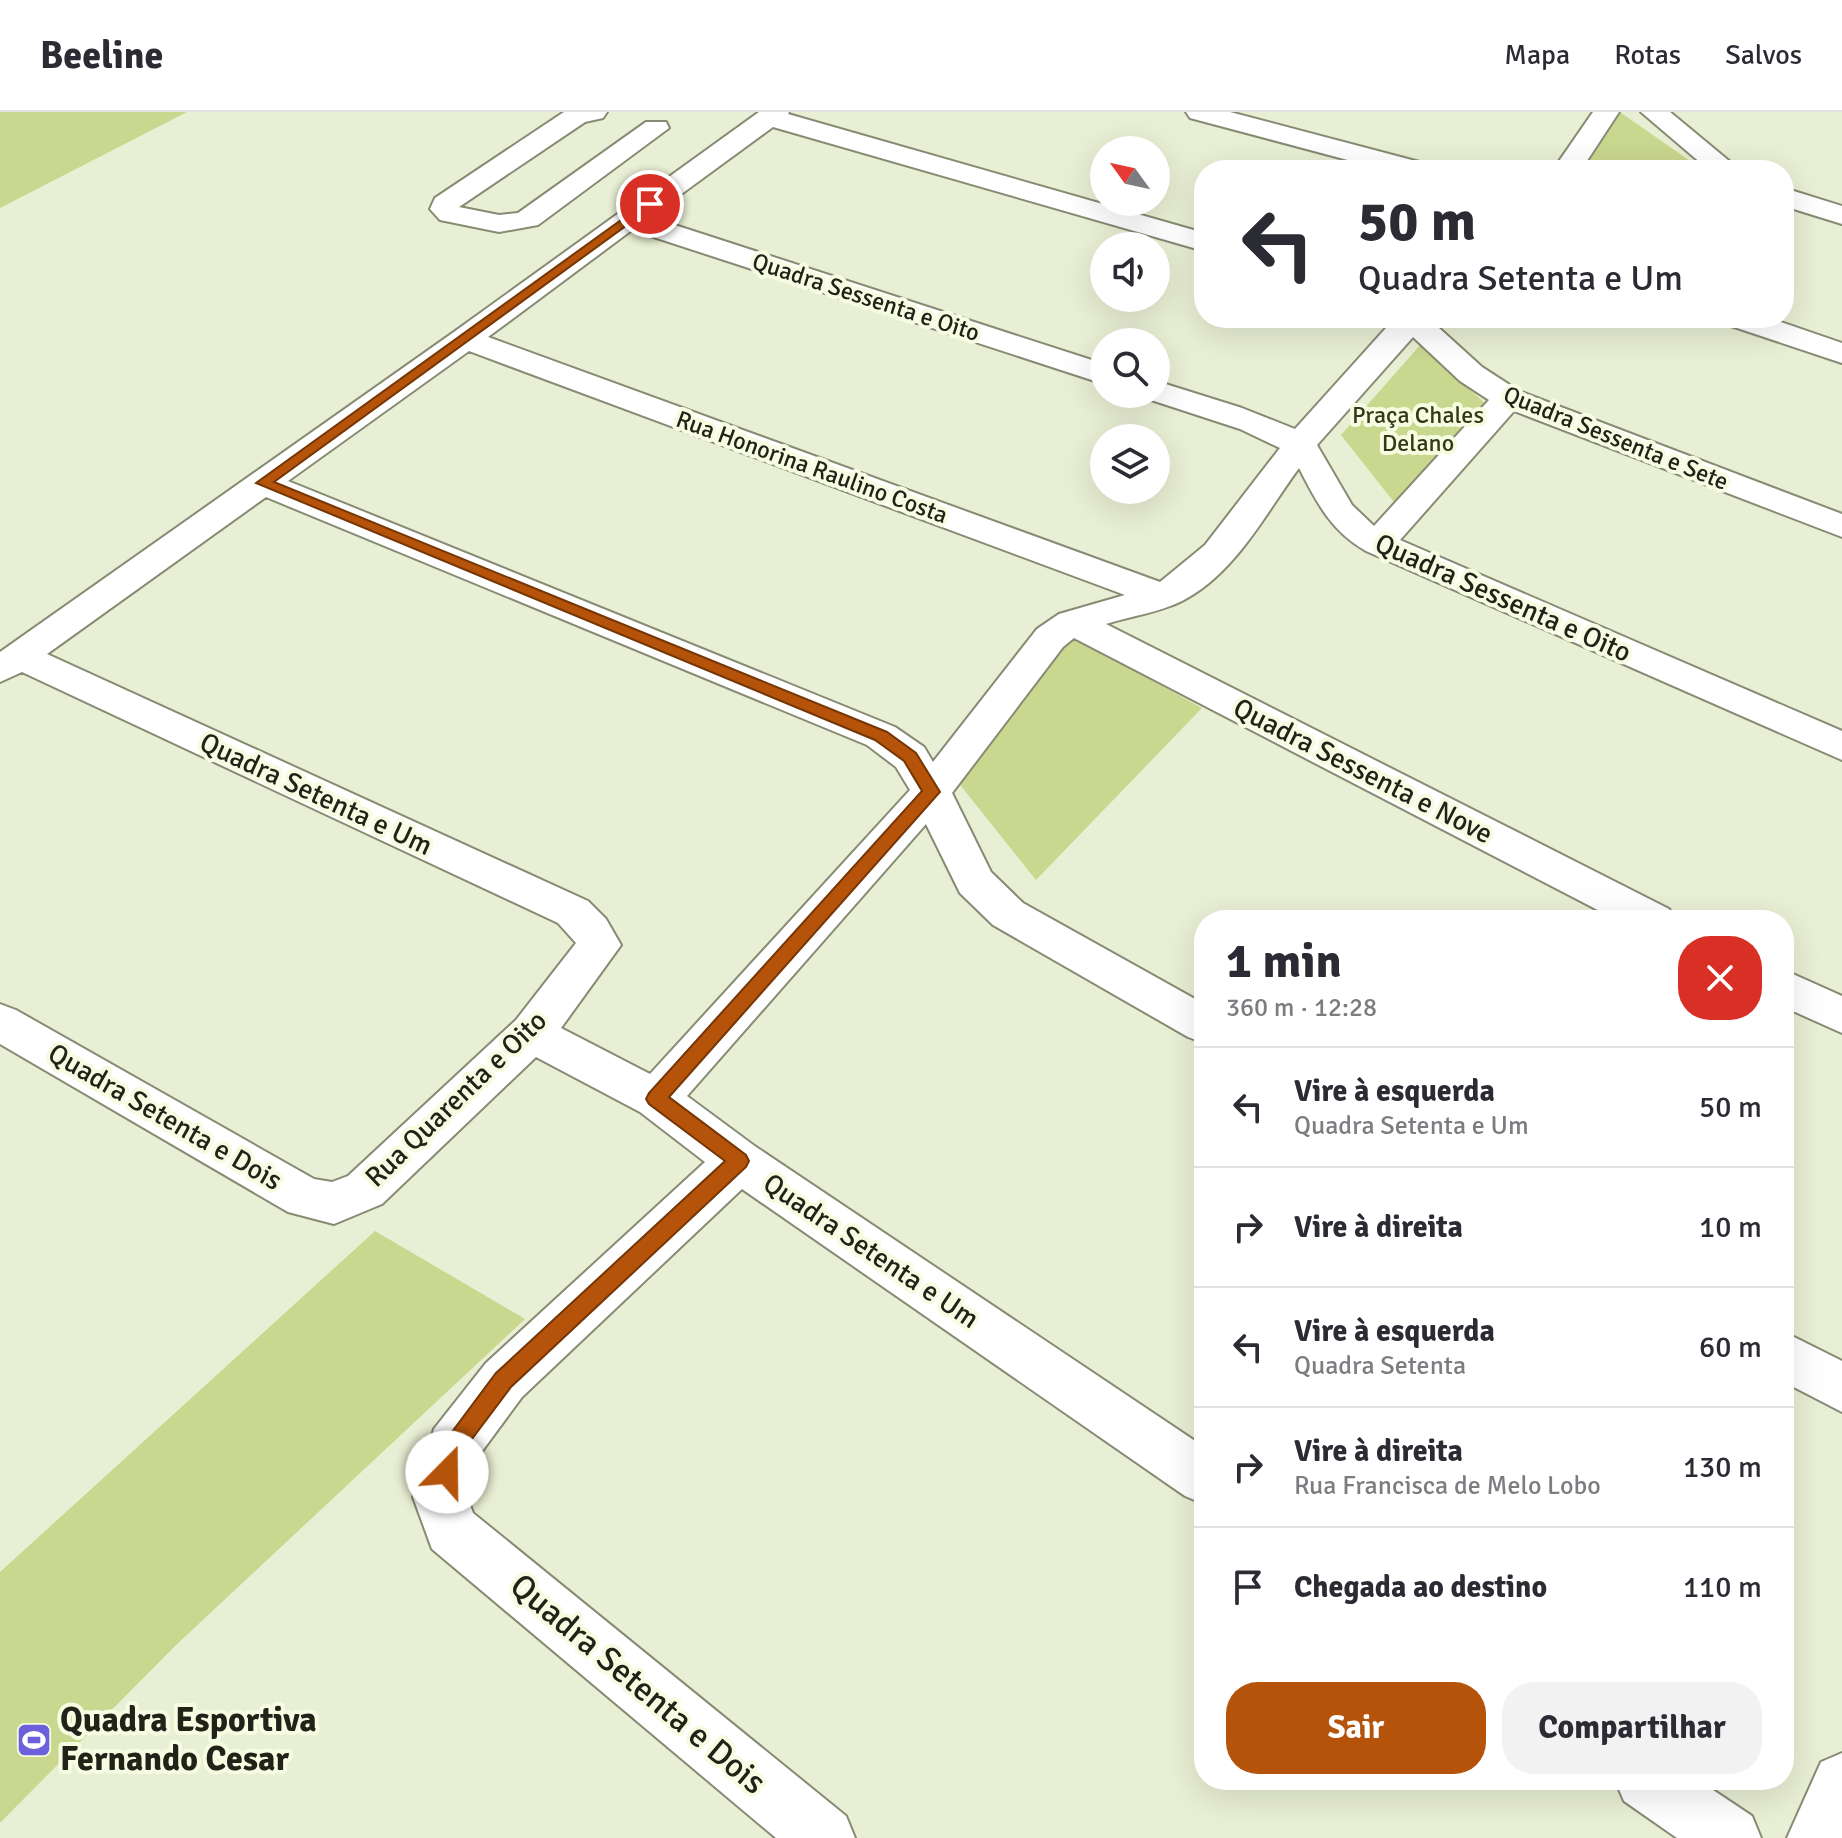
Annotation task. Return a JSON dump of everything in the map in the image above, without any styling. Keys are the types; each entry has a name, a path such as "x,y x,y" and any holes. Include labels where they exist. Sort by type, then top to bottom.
{"street":[{"path":"594,112 576,116 445,204 444,209 450,214 504,226 515,224 685,142 772,114 1194,239"},
{"path":"609,112 685,142"},
{"path":"1199,112 1379,160"},
{"path":"1574,160 1606,112"},
{"path":"1654,112 1714,160"},
{"path":"10,664 629,220 685,142"},
{"path":"1794,200 1842,215"},
{"name":"Quadra Sessenta e Oito","path":"629,220 1090,369"},
{"path":"656,1099 931,792 1050,638 1072,622 1182,585 1225,546 1299,446 1403,328"},
{"path":"1768,328 1842,354"},
{"name":"Quadra Sessenta e Sete","path":"1448,330 1471,374 1508,398 1842,526"},
{"name":"Rua Honorina Raulino Costa","path":"465,339 1159,595"},
{"path":"1170,395 1216,410 1299,446"},
{"path":"1378,543 1508,398"},
{"name":"Quadra Sessenta e Oito","path":"1299,446 1341,514 1378,543 1842,746"},
{"path":"263,483 881,736 910,757 931,792 975,882 1008,914 1194,1019"},
{"name":"Quadra Sessenta e Nove","path":"1072,622 1634,910"},
{"name":"Quadra Setenta e Um","path":"10,664 573,912 591,930 599,945"},
{"name":"Rua Quarenta e Oito","path":"334,1203 365,1190 532,1033 599,945"},
{"path":"1794,992 1842,1016"},
{"name":"Quadra Setenta e Dois","path":"0,1022 305,1198 334,1203"},
{"name":"Quadra Setenta e Um","path":"532,1033 656,1099 739,1161 1194,1471"},
{"name":"Quadra Setenta e Dois","path":"739,1161 504,1380 453,1447 440,1497 452,1530 824,1838"},
{"path":"1794,1361 1842,1388"},
{"path":"1818,1838 1842,1783"},
{"path":"1660,1790 1730,1838"}],"green space":[{"path":"0,112 187,112 0,208"},
{"path":"1613,112 1620,112 1689,160 1581,160"},
{"name":"Praça Chales Delano","path":"1421,344 1502,419 1405,516 1341,435"},
{"path":"1071,636 1202,708 1036,880 957,781"},
{"path":"375,1231 525,1319 175,1646 0,1823 0,1572"}],"place":[{"name":"Quadra Esportiva Fernando Cesar","path":"34,1740"}],"route":[{"path":"447,1472 453,1447 504,1380 739,1161 656,1099 931,792 910,757 881,736 263,483 650,204"}]}
